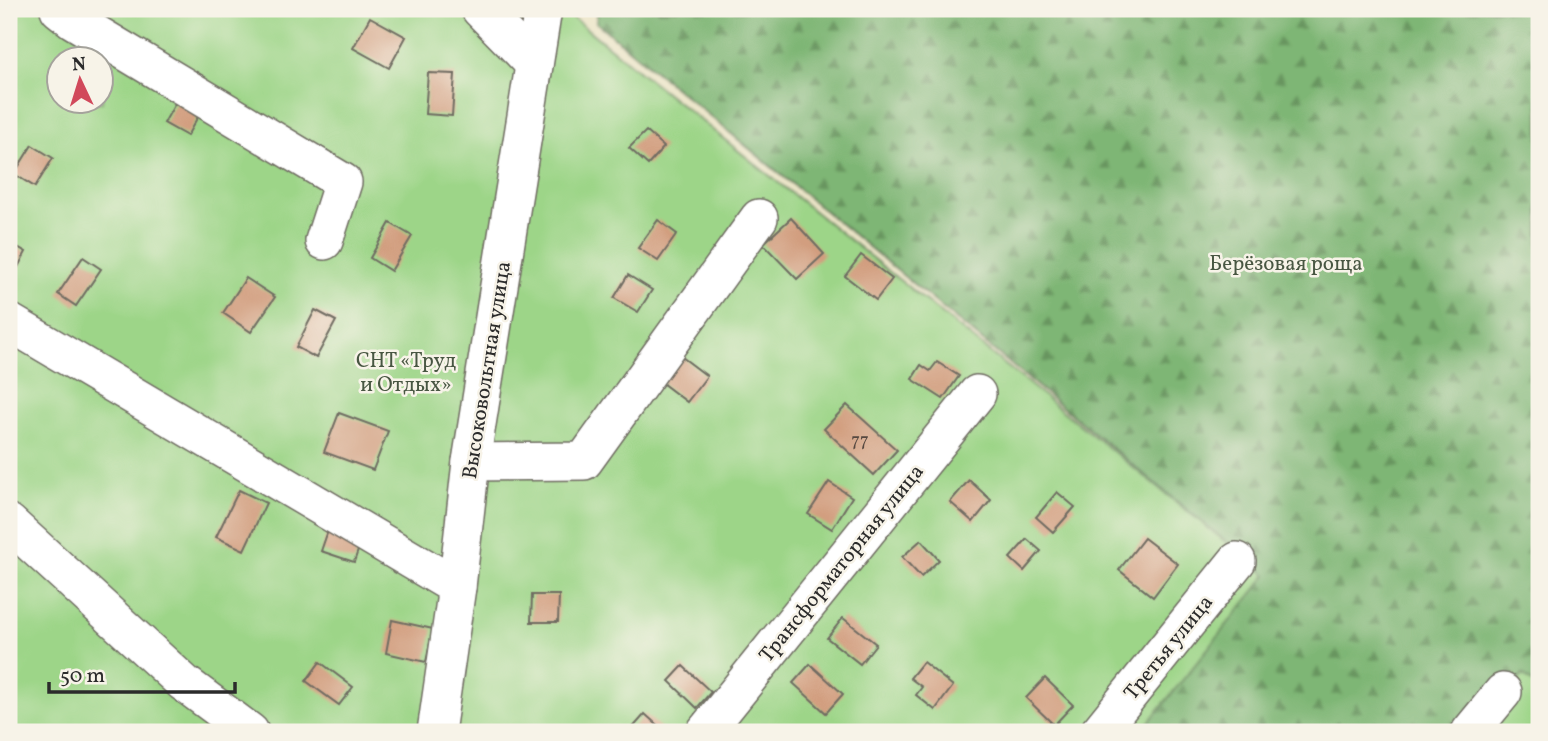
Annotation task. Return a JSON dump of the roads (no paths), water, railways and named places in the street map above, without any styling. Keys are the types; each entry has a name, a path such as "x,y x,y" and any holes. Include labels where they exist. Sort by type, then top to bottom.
{"street":[{"path":"59,9 72,20 343,183 324,241"},
{"path":"480,9 534,64"},
{"name":"Высоковольтная улица","path":"436,732 457,587 471,462 543,9"},
{"path":"471,462 584,461 759,218"},
{"path":"9,322 457,587"},
{"name":"Трансформаторная улица","path":"705,732 977,394"},
{"path":"9,523 184,683 250,732"},
{"name":"Третья улица","path":"1099,732 1237,561"},
{"path":"1470,732 1503,692"}],"park label":[{"name":"Берёзовая роща","path":"1286,263"},
{"name":"СНТ «Труд и Отдых»","path":"406,372"}]}
